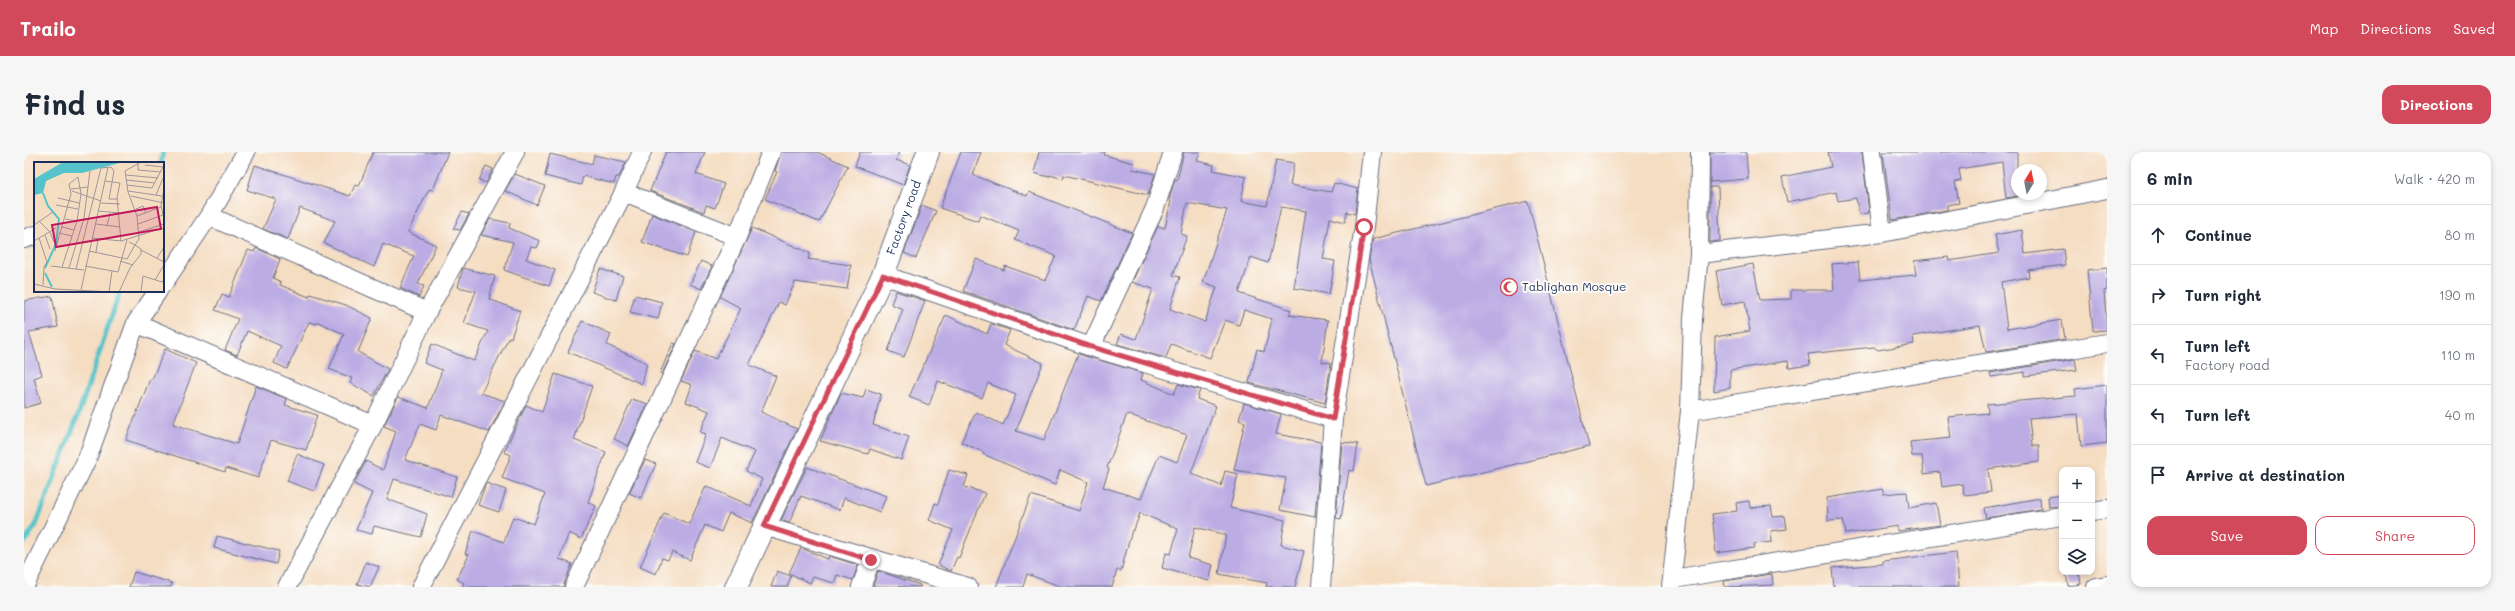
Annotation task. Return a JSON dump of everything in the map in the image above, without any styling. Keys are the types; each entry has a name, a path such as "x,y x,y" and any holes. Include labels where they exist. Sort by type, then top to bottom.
{"street":[{"path":"164,283 209,216 246,152"},
{"path":"421,587 624,192 642,152"},
{"path":"574,587 737,237 771,152"},
{"name":"Factory road","path":"736,587 883,275 928,152"},
{"path":"1092,347 1155,208 1173,152"},
{"path":"1321,587 1333,419 1364,227 1372,152"},
{"path":"1700,152 1700,254 1693,319 1690,411 1672,583 2059,517"},
{"path":"1872,152 1882,233"},
{"path":"287,587 374,425 427,312 512,153"},
{"path":"1700,254 1882,233 2107,189"},
{"path":"624,192 737,237"},
{"path":"209,216 427,312"},
{"path":"24,239 34,235"},
{"path":"883,275 1092,347 1333,419"},
{"path":"24,587 87,459 136,323 157,292"},
{"path":"136,323 374,425"},
{"path":"1690,411 2107,343"},
{"path":"2095,511 2107,509"},
{"path":"764,526 871,560 968,587"},
{"path":"861,587 871,560"},
{"path":"2096,587 2107,585"}],"building":[{"path":"373,152 448,152 433,190 429,189 408,232 436,245 418,284 424,286 419,297 400,288 414,256 383,244 374,267 324,243 335,221 300,208 288,239 263,229 276,199 247,190 255,165 350,196 355,185 359,186"},
{"path":"666,152 705,152 696,174 724,184 715,208 706,205 704,212 650,191"},
{"path":"781,152 817,152 848,166 819,222 765,199 777,172 775,171"},
{"path":"860,152 899,152 896,160 910,165 903,185 855,166"},
{"path":"961,152 981,152 973,175 1027,196 1029,192 1132,233 1101,301 1088,296 1074,330 963,291 976,259 1004,270 1005,266 1045,280 1056,256 1015,240 1019,231 980,215 978,221 940,208"},
{"path":"1039,152 1105,152 1104,155 1134,163 1132,169 1155,174 1148,195 1064,175 1063,179 1050,175 1049,177 1034,173"},
{"path":"1184,152 1200,152 1197,161 1214,165 1213,170 1246,177 1241,201 1267,206 1276,160 1294,163 1290,185 1331,192 1334,183 1358,189 1355,214 1347,212 1345,222 1330,218 1323,259 1335,261 1329,294 1294,288 1306,211 1281,207 1268,263 1251,257 1239,293 1291,310 1289,315 1328,320 1322,362 1331,363 1325,403 1249,383 1257,349 1264,352 1272,319 1244,310 1239,325 1225,320 1210,358 1171,344 1166,358 1117,344 1121,334 1136,339 1153,289 1132,282 1158,226 1165,228 1171,201 1169,200 1175,179 1177,180","holes":["1187,203 1227,210 1203,282 1217,287 1205,322 1170,309 1180,277 1173,275 1187,236 1181,234"]},
{"path":"1710,152 1746,152 1748,179 1710,182"},
{"path":"1828,152 1862,152 1869,213 1859,214 1856,198 1838,201 1836,192 1787,202 1782,177 1831,167"},
{"path":"1883,152 2017,152 2017,164 2011,164 2011,197 2006,198 2002,162 1959,169 1961,181 1955,182 1959,203 1947,205 1947,210 1892,220"},
{"path":"550,154 592,164 594,155 626,162 619,177 616,177 614,184 583,176 581,185 545,176"},
{"path":"486,166 493,169 486,183 479,180"},
{"path":"515,174 545,186 537,205 505,191"},
{"path":"1710,187 1718,187 1720,241 1710,242"},
{"name":"Tablighan Mosque","path":"1528,201 1589,446 1426,486 1369,259 1373,239"},
{"path":"922,205 936,211 916,258 904,253"},
{"path":"462,212 469,214 460,230 453,229"},
{"path":"652,214 696,232 687,257 642,242"},
{"path":"490,219 510,223 509,228 540,241 537,248 531,247 526,259 555,270 549,286 504,270 513,242 481,235"},
{"path":"752,228 810,253 808,259 851,265 847,289 795,282 785,305 779,302 749,365 776,376 761,412 797,429 752,523 729,513 721,532 705,525 690,560 672,552 668,560 662,558 656,574 640,567 664,513 689,524 706,486 751,506 762,479 746,471 755,452 722,438 710,468 695,462 706,434 700,432 709,411 686,402 692,385 681,381 695,351 716,359 741,308 720,297"},
{"path":"2022,230 2025,254 2063,249 2065,265 2028,270 2029,277 2001,282 2007,329 2062,320 2065,339 1986,352 1980,325 1913,336 1914,344 1878,350 1874,347 1808,354 1810,365 1789,368 1788,361 1730,370 1730,388 1714,391 1715,337 1750,331 1745,301 1722,305 1716,271 1753,264 1760,300 1791,299 1791,290 1834,290 1832,264 1858,262 1860,280 1916,275 1914,261 1948,257 1949,261 1999,253 1995,235"},
{"path":"256,248 280,259 273,278 281,282 280,285 309,297 310,294 346,305 372,318 358,352 388,369 374,396 350,383 352,378 329,369 344,334 318,322 317,324 309,322 287,369 274,363 281,346 247,331 237,355 225,350 238,319 215,310 222,294 229,297 248,250 254,252"},
{"path":"701,261 712,266 701,289 690,284"},
{"path":"463,268 495,276 489,299 520,311 511,338 509,337 481,393 505,401 489,432 441,415 436,430 420,424 405,460 457,477 451,497 394,479 387,499 427,514 421,537 374,526 372,534 356,530 372,493 354,484 366,461 383,470 396,431 384,426 398,397 428,408 442,370 424,363 432,344 474,361 488,331 464,323 476,291 458,287"},
{"path":"2107,268 2107,290 2104,291 2107,330 2093,331 2087,270"},
{"path":"600,269 623,276 616,300 592,292"},
{"path":"896,291 925,301 904,357 888,351 903,309 891,304"},
{"path":"635,295 662,302 658,319 630,312"},
{"path":"52,296 58,327 29,332 42,375 34,378 41,403 24,408 24,301"},
{"path":"946,315 987,334 991,324 1010,330 1004,345 1043,363 1016,431 1044,440 1078,354 1143,373 1141,380 1174,394 1178,384 1200,390 1197,399 1216,406 1191,473 1221,486 1225,471 1238,474 1230,508 1285,520 1281,545 1304,551 1295,587 1266,587 1267,583 1219,574 1226,535 1195,527 1188,558 1213,565 1209,581 1162,568 1166,553 1171,554 1178,529 1140,513 1134,530 1132,530 1121,571 1117,570 1112,587 1062,587 1027,574 1023,587 996,587 1031,495 1079,511 1088,482 1060,470 1055,485 983,454 983,452 961,442 976,412 1003,425 1016,395 988,383 982,398 938,381 929,405 909,397","holes":["1127,414 1187,435 1177,462 1159,455 1141,499 1103,487 1109,469 1107,468"]},
{"path":"582,321 611,334 607,345 647,363 642,384 568,352"},
{"path":"673,343 676,344 662,374 660,373"},
{"path":"165,349 196,363 173,424 237,444 256,386 287,399 285,405 317,415 306,450 271,440 258,478 226,468 225,472 126,440 150,379 152,379"},
{"path":"2075,359 2077,370 2025,376 2025,372 1991,377 1990,373"},
{"path":"555,374 592,386 574,440 606,452 588,502 596,506 581,539 569,533 559,559 572,564 563,587 462,587 464,583 457,579 469,555 465,554 473,531 504,542 513,517 534,524 545,494 502,478 511,455 504,452 526,405 542,412"},
{"path":"2107,385 2107,443 2081,446 2078,414 2029,418 2032,446 2039,446 2039,462 1988,469 1991,492 1964,495 1963,484 1942,487 1940,472 1924,474 1922,456 1912,456 1910,442 1951,438 1948,417 1988,413 1987,404 2076,396 2075,389"},
{"path":"866,389 881,394 873,425 909,437 901,460 870,449 868,454 820,441 841,393 863,398"},
{"path":"632,399 648,404 628,446 614,439"},
{"path":"1244,403 1281,414 1276,434 1321,442 1315,517 1280,510 1286,478 1234,470 1245,422 1239,420"},
{"path":"1342,442 1358,444 1354,471 1349,470 1341,519 1336,518"},
{"path":"297,454 324,465 314,491 287,481"},
{"path":"645,460 656,464 641,498 629,493"},
{"path":"807,467 886,496 880,512 844,498 840,510 801,496 789,523 781,520"},
{"path":"949,470 968,475 964,487 985,493 959,558 957,557 951,571 938,565 953,530 929,520 935,503 938,504"},
{"path":"486,483 506,490 499,512 478,505"},
{"path":"1883,489 1883,494 1907,492 1909,508 1936,503 1940,525 1897,531 1897,526 1846,534 1843,520 1828,521 1827,498"},
{"path":"2059,495 2059,506 2049,507 2048,497"},
{"path":"2040,498 2041,509 1986,518 1984,508"},
{"path":"1749,501 1750,508 1771,506 1773,517 1785,516 1787,529 1771,531 1772,542 1754,544 1754,548 1716,553 1712,514 1737,511 1736,503"},
{"path":"217,536 279,551 276,564 214,548"},
{"path":"801,548 828,559 829,556 858,565 853,580 837,575 834,583 813,577 810,583 789,573"},
{"path":"1956,552 1959,587 1834,587 1832,568 1883,564 1883,561"},
{"path":"366,562 379,567 370,587 357,584"},
{"path":"777,571 791,576 787,587 771,587"},
{"path":"878,571 920,585 920,587 873,586"},
{"path":"134,572 172,583 171,587 129,587"},
{"path":"1772,574 1773,585 1725,587 1724,581"},
{"path":"2066,575 2080,575 2081,584 2068,586"}],"waterway":[{"path":"161,162 163,152"},
{"path":"24,543 36,525 79,413 120,292"}],"place":[{"name":"Tablighan Mosque","path":"1509,287"}],"route":[{"path":"871,560 764,526 883,275 1092,347 1333,419 1364,227"}]}
